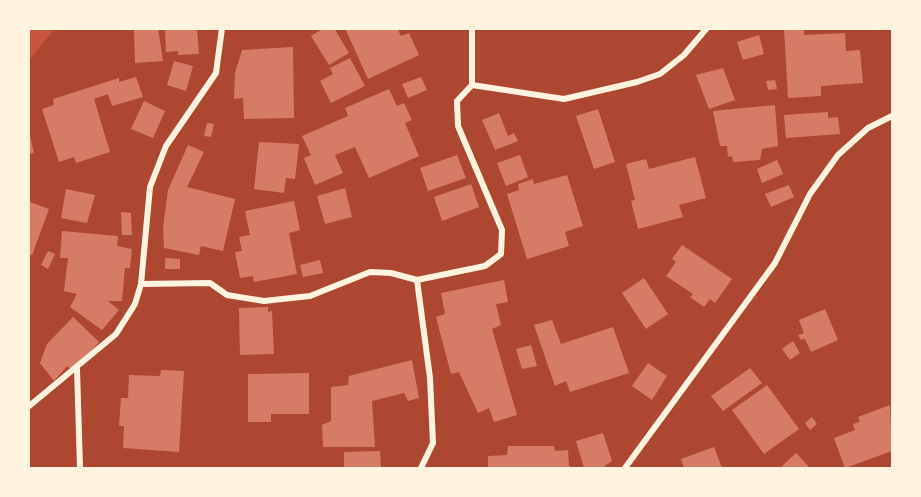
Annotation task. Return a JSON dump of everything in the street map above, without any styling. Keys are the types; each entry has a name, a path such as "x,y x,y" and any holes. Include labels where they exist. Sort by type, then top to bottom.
{"street":[{"path":"28,408 116,334 135,304 141,284 150,187 166,146 216,73 222,28"},
{"path":"141,284 210,283 227,295 264,301 310,296 370,272 391,273 417,280 485,266 501,254 502,230 458,126 457,101 472,85 472,28"},
{"path":"472,85 564,99 637,82 660,74 684,55 707,28"},
{"path":"625,468 725,335 775,263 810,194 838,155 868,128 892,116"},
{"path":"417,280 430,378 433,443 421,468"},
{"path":"77,369 80,468"}],"shaded area":[{"path":"55,28 892,29 892,468 29,468 28,62"}],"building":[{"path":"134,28 158,28 163,61 135,63"},
{"path":"165,28 197,28 199,54 178,55 178,51 166,52"},
{"path":"324,28 334,28 349,53 329,65 311,36"},
{"path":"345,28 397,28 401,36 409,33 419,55 368,79"},
{"path":"784,28 804,28 804,35 845,33 846,51 860,50 863,83 821,86 821,96 788,98"},
{"path":"759,35 764,54 743,60 737,42"},
{"path":"293,47 294,118 244,119 243,98 234,99 235,73 242,50"},
{"path":"350,58 365,86 331,103 320,81 333,74 330,68"},
{"path":"174,61 193,66 186,91 167,85"},
{"path":"723,68 735,100 709,109 696,75"},
{"path":"136,77 143,97 112,106 108,94 94,99 110,152 76,163 74,157 59,162 42,109 54,105 53,99 119,78 119,82"},
{"path":"421,77 427,90 408,98 402,84"},
{"path":"775,80 777,89 768,90 766,81"},
{"path":"389,89 397,106 404,103 412,120 405,123 419,156 369,178 355,147 335,155 343,173 315,185 304,158 311,155 302,136 348,116 345,108"},
{"path":"144,101 165,111 153,138 131,129"},
{"path":"775,105 778,146 762,149 760,160 733,162 732,156 728,157 727,146 720,146 713,111"},
{"path":"598,109 615,162 594,169 576,116"},
{"path":"828,112 828,118 838,117 840,134 786,138 784,115"},
{"path":"499,113 508,136 514,133 518,141 495,150 482,120"},
{"path":"207,123 214,124 211,137 204,136"},
{"path":"28,127 34,153 28,154"},
{"path":"259,142 299,144 295,179 286,178 284,193 254,189"},
{"path":"188,145 204,152 187,187 235,199 223,251 201,246 199,255 164,248 163,227 168,190"},
{"path":"457,155 466,178 428,191 420,168"},
{"path":"520,155 528,177 506,186 497,163"},
{"path":"695,157 706,198 679,205 683,217 638,229 631,201 635,200 626,164 646,159 649,169"},
{"path":"777,160 783,174 762,183 757,169"},
{"path":"567,175 583,226 565,232 569,246 527,259 507,194 519,190 518,184 533,179 534,184"},
{"path":"471,184 479,207 442,221 434,197"},
{"path":"789,185 794,197 771,207 765,194"},
{"path":"345,188 352,217 325,224 317,196"},
{"path":"66,189 95,195 87,223 61,218"},
{"path":"294,201 300,230 289,233 297,274 254,282 253,276 240,278 235,252 242,251 239,237 250,235 245,211"},
{"path":"30,202 49,209 32,255 28,254"},
{"path":"121,212 131,213 132,235 122,235"},
{"path":"62,231 118,236 117,246 132,249 130,268 125,268 122,301 108,301 119,310 102,330 70,307 77,294 64,291 68,258 60,258"},
{"path":"682,245 732,279 715,303 710,299 704,307 690,297 693,294 666,276 676,262 672,259"},
{"path":"48,251 55,254 48,269 41,265"},
{"path":"165,258 180,259 180,269 165,269"},
{"path":"320,260 323,273 303,277 300,265"},
{"path":"644,278 668,314 646,329 622,293"},
{"path":"504,280 508,302 496,304 501,325 492,329 517,415 494,422 489,408 478,413 459,372 451,374 436,317 445,314 441,293"},
{"path":"268,307 268,312 272,311 274,354 240,355 239,308"},
{"path":"825,309 838,340 811,352 805,339 801,340 798,335 804,333 799,320"},
{"path":"73,317 99,342 79,364 71,369 67,366 54,381 40,363 47,344"},
{"path":"552,320 561,344 613,327 629,373 570,392 566,381 555,386 534,325"},
{"path":"793,341 800,353 790,360 782,349"},
{"path":"531,345 537,366 522,369 516,349"},
{"path":"412,360 419,398 408,401 404,393 372,401 375,447 323,447 322,425 331,421 331,387 348,385 349,376"},
{"path":"648,363 667,376 652,400 632,386"},
{"path":"750,368 762,383 723,411 711,396"},
{"path":"161,370 184,371 179,452 123,448 124,426 119,426 121,398 128,398 129,375 160,376"},
{"path":"309,373 309,414 271,414 271,422 248,422 248,374"},
{"path":"767,385 799,429 764,454 732,410"},
{"path":"890,405 892,451 845,468 834,438 855,430 853,424 860,422 858,417"},
{"path":"812,417 817,424 810,430 805,423"},
{"path":"603,433 612,461 602,468 584,468 576,441"},
{"path":"508,446 554,446 555,451 568,450 569,466 573,468 488,468 488,456 507,455"},
{"path":"714,447 722,468 684,468 681,459"},
{"path":"380,451 381,468 344,468 344,452"},
{"path":"796,453 810,468 784,468 782,466"}]}
